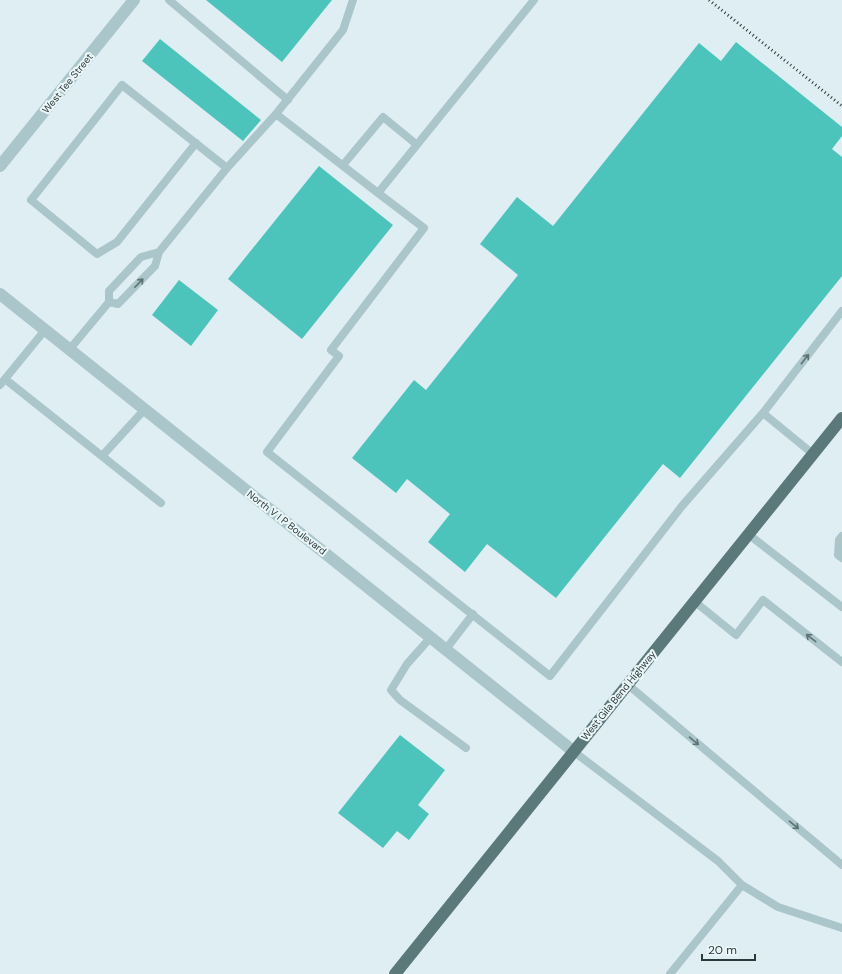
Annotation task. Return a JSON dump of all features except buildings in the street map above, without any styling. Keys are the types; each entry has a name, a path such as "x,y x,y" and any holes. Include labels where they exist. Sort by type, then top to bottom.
{"main road":[{"name":"West Gila Bend Highway","path":"395,974 694,600 842,418"}],"street":[{"name":"West Tee Street","path":"0,166 134,0"},
{"name":"North V I P Boulevard","path":"0,294 573,751"}],"lane":[{"path":"169,0 288,100"},
{"path":"109,302 118,304 155,266 158,252 227,168 288,100 343,30 354,0"},
{"path":"378,193 416,144 534,0"},
{"path":"196,143 117,242 97,254 32,200 122,85 196,143 227,168"},
{"path":"276,114 424,228 331,350 339,356 266,452 550,676 682,506 763,413 842,311"},
{"path":"343,165 383,117 416,144"},
{"path":"69,350 109,302 109,291 141,257 158,252"},
{"path":"45,330 3,382 102,456 161,503"},
{"path":"102,456 145,409"},
{"path":"763,413 813,454"},
{"path":"748,534 842,607"},
{"path":"842,536 839,540 838,555 842,558"},
{"path":"694,600 736,635 763,600 842,662"},
{"path":"446,649 473,614"},
{"path":"431,637 407,664 391,690 400,700 466,748"},
{"path":"627,684 842,865"},
{"path":"573,751 718,861 742,886 778,907 842,928"},
{"path":"670,974 742,886"}],"railway":[{"path":"709,0 842,106"}]}
